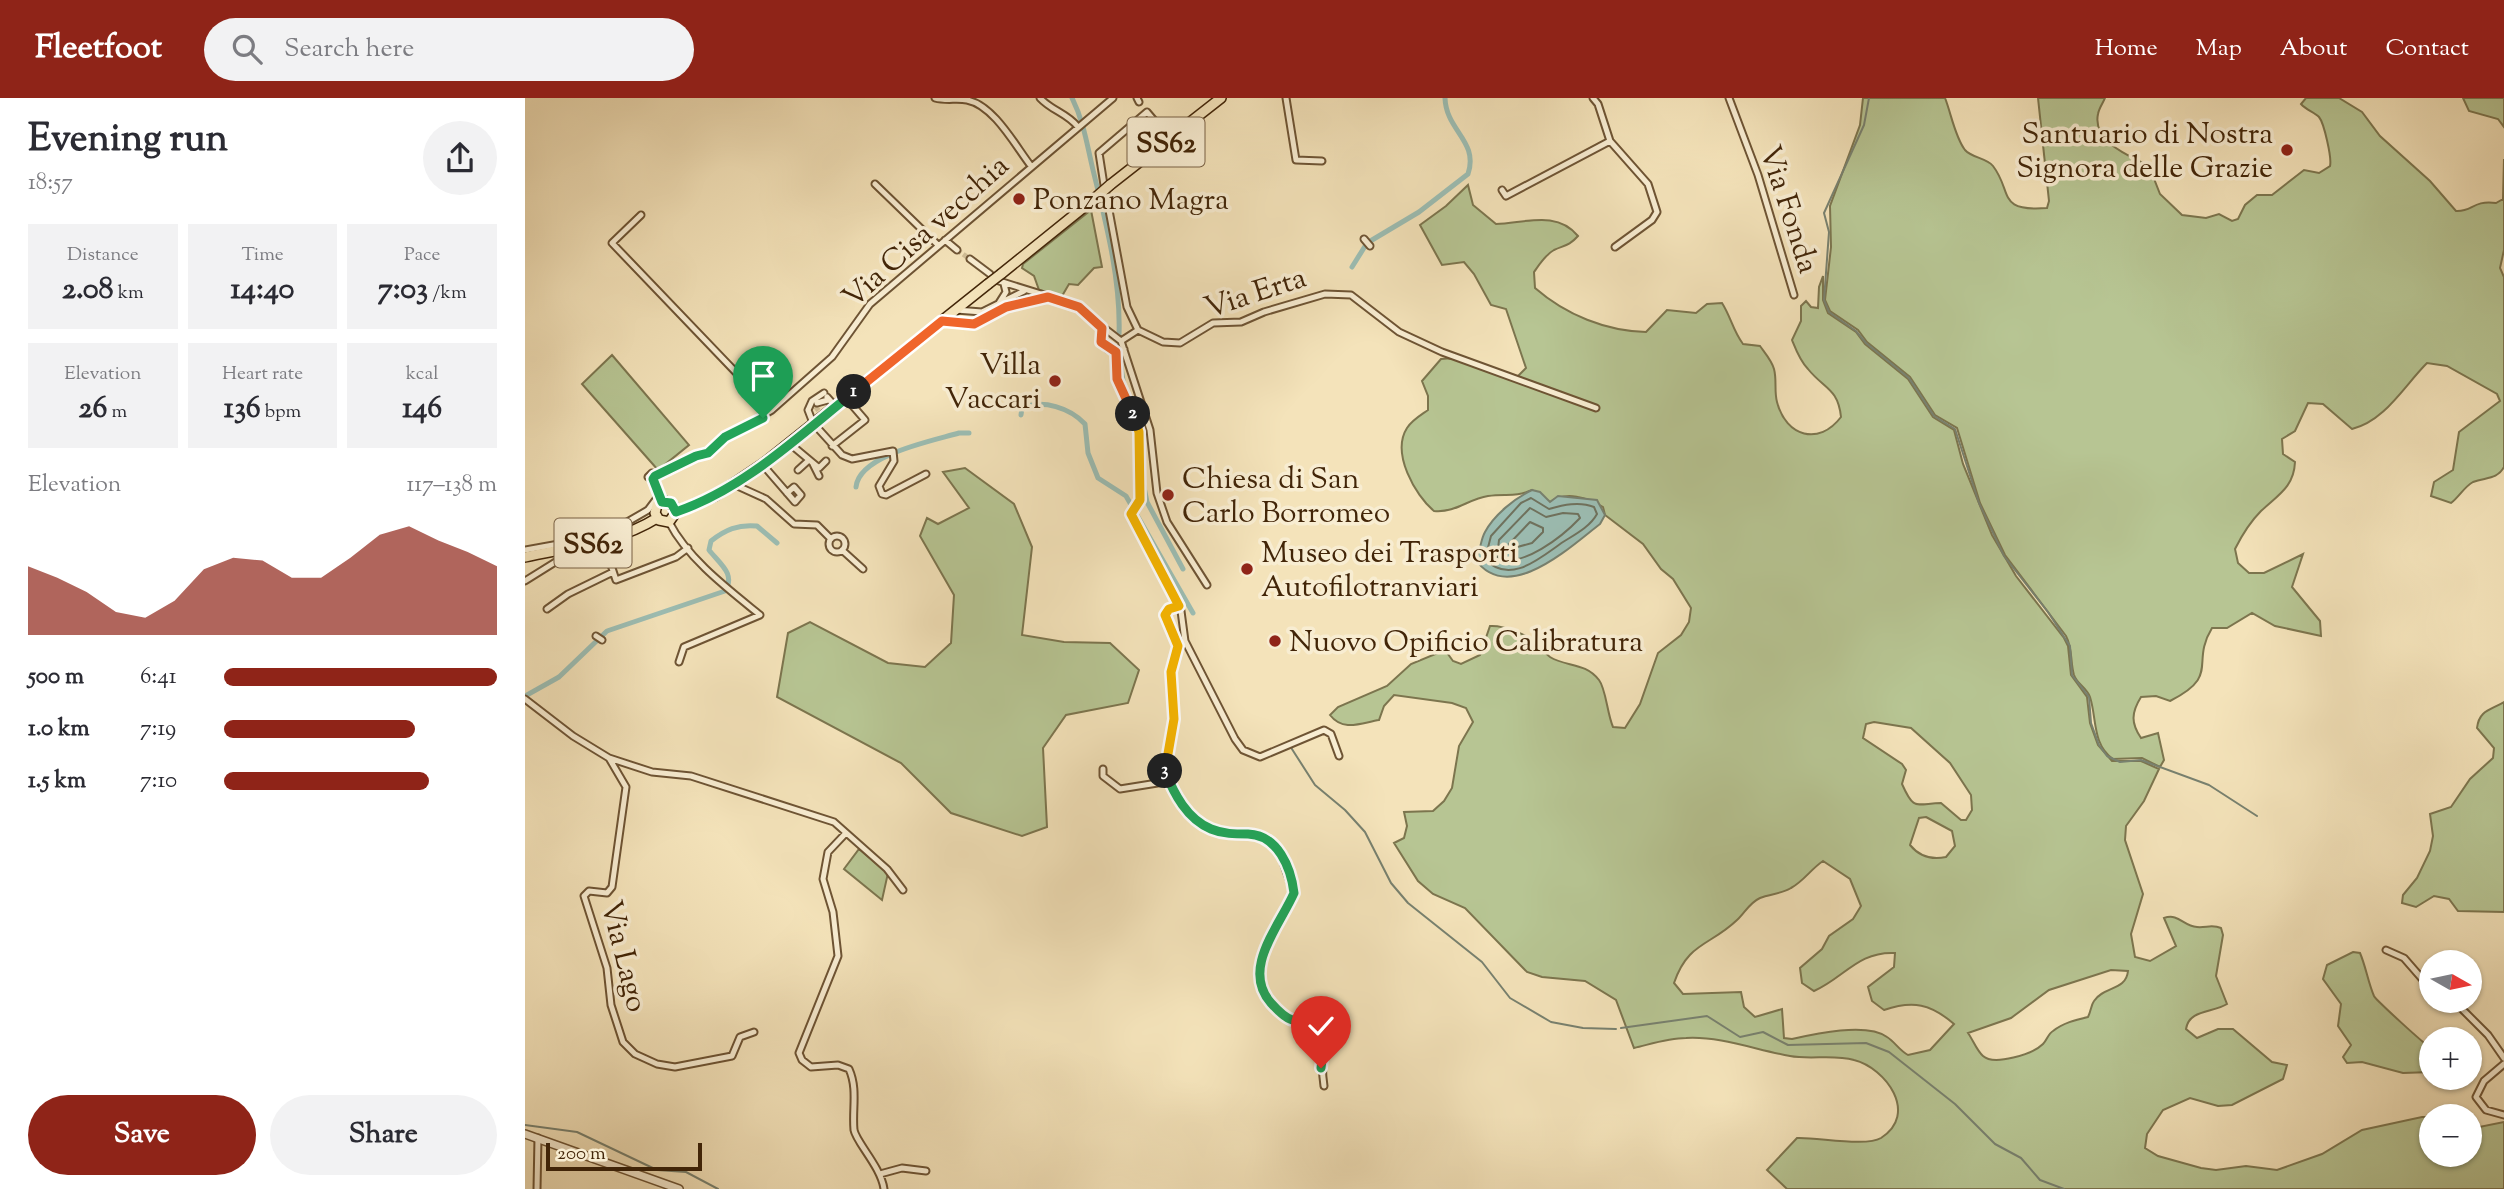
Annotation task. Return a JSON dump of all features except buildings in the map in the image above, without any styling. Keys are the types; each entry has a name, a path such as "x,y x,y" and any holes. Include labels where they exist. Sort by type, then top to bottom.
{"main road":[{"name":"SS62","path":"525,557 633,533 657,519 669,522 676,512 715,496 789,443 812,409 828,399 846,398 956,310 989,279 1001,280 1107,188 1221,98"},
{"name":"SS62","path":"657,519 655,510 661,498 671,503 676,512"}],"street":[{"path":"935,98 965,99 984,109 1031,166"},
{"path":"1040,98 1048,107 1069,116 1080,126"},
{"name":"Via Cisa vecchia","path":"661,498 654,477 696,456 708,453 725,437 772,410 832,357 870,304 1113,98"},
{"path":"1286,98 1296,160 1322,161"},
{"path":"1593,98 1598,103 1610,141 1648,184 1657,212 1652,220 1615,247"},
{"name":"Via Fonda","path":"1729,98 1758,175 1794,295"},
{"path":"1121,341 1138,330 1127,307 1099,153 1147,112 1164,132"},
{"path":"1502,190 1506,196 1610,141"},
{"path":"875,184 939,245"},
{"path":"641,215 612,243 772,410"},
{"path":"1364,239 1370,246"},
{"path":"945,240 957,250"},
{"path":"970,259 989,279"},
{"path":"1001,280 1024,291 1079,307 1121,341 1150,430 1157,493 1185,554 1207,585"},
{"path":"996,305 1006,292 1001,280"},
{"path":"1022,303 1024,291"},
{"path":"956,310 982,313 1024,291"},
{"name":"Via Erta","path":"1138,330 1163,342 1179,343 1213,323 1241,322 1325,293 1351,295 1399,331 1442,352 1596,408"},
{"path":"942,321 974,324 1006,307 1048,297"},
{"path":"969,299 972,312"},
{"path":"956,310 965,324"},
{"path":"1102,328 1103,345 1116,352 1124,349"},
{"path":"1116,352 1117,379 1139,432 1140,500 1135,509 1134,522 1179,606 1185,641 1243,750 1252,755 1268,755 1322,730 1331,734 1339,756"},
{"path":"832,446 865,420 846,398"},
{"path":"812,409 828,399"},
{"path":"812,409 828,399"},
{"path":"812,409 832,446 852,460 894,454 879,486 881,494 886,495 926,474"},
{"path":"789,443 819,468 826,461"},
{"path":"798,470 810,461"},
{"path":"810,461 819,476"},
{"path":"762,464 787,492"},
{"path":"733,484 766,499 794,524 817,526 831,539 831,550 842,550 863,569"},
{"path":"525,550 603,536 648,510 654,499 661,498"},
{"path":"669,522 688,548 760,615 684,647 679,663"},
{"path":"831,539 835,536 842,539 842,550"},
{"path":"603,541 616,580 676,557 688,548"},
{"path":"525,581 557,561 584,554 591,543"},
{"path":"547,609 575,590 613,572"},
{"path":"1179,606 1169,609 1165,615 1178,646 1171,672 1174,719 1165,765 1185,810 1196,821 1211,830 1258,836 1278,848 1283,857 1294,893 1263,954 1258,974 1267,998 1289,1021 1297,1022 1328,1010 1338,1016 1321,1056 1324,1086"},
{"name":"Via Lago","path":"526,700 609,758 652,772 691,776 834,822 887,869 903,890"},
{"name":"Via Lago","path":"609,758 626,788 612,887 607,893 589,891 583,896 607,968 611,1005 624,1042 635,1054 657,1064 675,1067 732,1056 740,1037 754,1032"},
{"path":"1103,769 1106,780 1121,789 1170,781"},
{"path":"846,834 828,852 823,879 832,912 838,956 799,1053 811,1067 838,1065 849,1069 856,1106 854,1132 880,1174 884,1189"},
{"path":"2386,950 2404,958 2419,975"},
{"path":"2466,1013 2488,1035 2504,1058"},
{"path":"2504,1064 2484,1081 2476,1097 2486,1111 2504,1115"},
{"path":"525,1134 679,1189"},
{"path":"537,1189 538,1138"},
{"path":"880,1174 902,1168 926,1171"}],"green space":[{"path":"1863,98 1945,98 1965,150 1993,166 2008,198 2020,207 2047,208 2049,201 2038,98 2105,98 2098,114 2101,133 2114,147 2149,166 2160,194 2182,215 2206,218 2219,214 2232,221 2238,219 2245,205 2257,195 2272,195 2304,170 2319,173 2330,166 2329,149 2319,117 2301,104 2306,98 2339,98 2362,112 2380,136 2430,181 2456,211 2482,203 2496,203 2503,199 2504,159 2504,250 2500,268 2504,277 2504,467 2495,476 2470,484 2451,503 2431,496 2434,482 2453,470 2459,432 2500,401 2497,394 2447,366 2427,363 2384,411 2364,425 2352,429 2323,404 2308,403 2295,431 2282,439 2283,454 2295,462 2292,478 2284,490 2253,520 2235,549 2238,563 2249,573 2264,573 2303,554 2292,587 2320,621 2321,636 2275,626 2252,613 2227,628 2212,628 2203,651 2200,676 2195,684 2170,701 2156,696 2141,697 2135,708 2135,728 2141,738 2158,733 2164,760 2160,767 2142,758 2113,759 2098,739 2089,694 2074,675 2066,636 2005,555 1980,503 1957,428 1935,415 1910,377 1867,342 1858,330 1830,311 1825,300 1831,247 1830,206 1860,125"},
{"path":"2463,98 2504,98 2504,127 2498,119 2469,111"},
{"path":"1468,185 1473,205 1496,224 1540,220 1560,223 1570,228 1578,236 1543,260 1534,272 1535,288 1573,314 1601,325 1646,332 1667,310 1696,313 1707,304 1722,303 1743,344 1760,346 1770,360 1774,369 1776,398 1781,414 1795,430 1804,434 1823,432 1841,417 1837,400 1805,366 1792,340 1801,321 1801,306 1806,301 1811,307 1818,308 1819,287 1823,276 1823,300 1828,313 1856,332 1865,344 1908,379 1933,417 1954,430 1963,464 1992,535 2016,576 2068,646 2071,675 2087,697 2090,723 2098,745 2112,761 2141,761 2159,769 2144,801 2126,826 2125,840 2143,894 2131,934 2135,957 2150,961 2176,946 2164,918 2174,917 2197,927 2221,928 2223,935 2216,976 2227,1004 2192,1018 2186,1029 2197,1038 2218,1029 2233,1029 2272,1062 2287,1065 2283,1079 2232,1105 2218,1106 2190,1098 2163,1110 2147,1134 2145,1148 2158,1156 2201,1168 2216,1170 2246,1166 2277,1170 2322,1154 2362,1130 2419,1118 2419,1167 2482,1167 2482,1126 2504,1122 2504,1189 1787,1189 1767,1170 1797,1138 1874,1141 1892,1128 1898,1105 1887,1082 1877,1072 1846,1058 1790,1056 1712,1039 1673,1039 1634,1048 1616,1000 1585,981 1542,977 1527,972 1465,908 1433,894 1418,881 1394,843 1404,838 1407,826 1404,812 1433,811 1444,801 1452,788 1459,746 1473,722 1466,708 1452,703 1394,695 1384,706 1379,720 1346,725 1330,715 1338,707 1387,686 1411,664 1445,650 1453,661 1461,664 1480,655 1490,626 1496,626 1522,634 1539,645 1550,657 1582,667 1594,674 1603,689 1613,727 1625,728 1640,704 1658,653 1681,635 1689,622 1691,608 1673,579 1661,569 1643,544 1605,515 1603,507 1590,500 1569,496 1550,502 1532,490 1515,495 1488,496 1449,510 1434,511 1420,495 1407,473 1402,449 1403,438 1409,425 1428,410 1428,396 1422,381 1441,359 1460,360 1506,377 1516,378 1526,368 1506,309 1491,305 1464,262 1442,265 1420,225","holes":["1874,722 1911,728 1950,763 1971,795 1972,810 1966,820 1961,820 1941,803 1920,805 1909,799 1902,784 1906,770 1902,764 1863,738 1866,724","1926,817 1952,831 1955,846 1946,857 1926,856 1910,845 1919,818","1823,861 1850,879 1861,906 1853,919 1829,936 1822,949 1800,968 1802,983 1814,991 1871,956 1895,953 1894,967 1868,987 1872,1001 1884,1010 1904,1005 1929,1008 1954,1024 1930,1050 1908,1055 1887,1037 1867,1030 1840,1030 1792,1039 1784,1038 1782,1009 1755,1017 1744,1007 1741,992 1683,994 1674,983 1693,952 1727,928 1760,898 1791,888","2111,970 2128,971 2123,982 2098,996 2088,1017 2057,1028 2038,1048 2023,1055 1988,1059 1981,1054 1968,1033 2011,1018 2049,990"]},
{"path":"1091,210 1102,267 1094,268 1078,285 1069,284 1062,296 1039,290 1034,276 1022,268 1023,264"},
{"path":"612,355 689,445 658,470 582,384"},
{"path":"965,468 1014,504 1032,547 1022,635 1064,642 1110,643 1139,670 1128,703 1066,715 1043,748 1047,827 1022,836 951,813 901,763 777,697 788,633 810,622 888,663 925,667 951,643 954,595 920,536 927,518 938,524 969,508 943,472"},
{"path":"2504,702 2504,912 2458,911 2449,899 2434,896 2416,907 2402,903 2403,895 2417,878 2430,851 2433,836 2430,814 2451,807 2470,779 2493,758 2494,748 2477,728 2478,722 2483,714"},
{"path":"859,849 888,873 882,900 844,869"},
{"path":"2353,952 2360,953 2374,996 2419,1038 2419,1072 2403,1073 2362,1062 2347,1063 2343,1057 2351,1045 2338,1026 2341,1004 2323,979 2327,965"}],"water":[{"path":"1532,490 1540,492 1550,502 1558,496 1597,500 1605,515 1600,524 1539,568 1521,575 1504,577 1489,572 1475,559 1485,532 1505,508"}],"waterway":[{"path":"1072,98 1085,134 1112,252 1118,293 1119,335"},
{"path":"1352,267 1367,243 1419,212 1468,174 1469,153 1451,119 1445,98"},
{"path":"1869,98 1864,125 1824,213 1829,232 1824,300 1829,312 1856,331 1866,343 1909,378 1934,416 1955,429 1979,503 2004,556 2048,612 2070,646 2072,675 2089,697 2091,723 2099,745 2107,756 2120,762 2141,760 2209,785 2257,816"},
{"path":"1120,360 1124,387 1143,431 1143,482 1147,502 1183,569"},
{"path":"1021,415 1022,408 1047,405 1072,413 1085,424 1088,453 1098,478 1126,496 1193,613"},
{"path":"856,487 860,476 883,458 932,440 969,433"},
{"path":"525,696 559,677 607,631 725,591 728,574 709,550 711,541 721,534 738,527 757,526 777,543"},
{"path":"1290,746 1315,785 1345,810 1365,832 1391,883 1408,903 1482,962 1510,998 1551,1022 1583,1028 1616,1029"},
{"path":"1621,1028 1707,1016 1740,1037 1763,1032 1788,1045 1866,1043 1889,1052 1955,1104 1995,1144 2021,1158 2040,1180 2064,1189"},
{"path":"525,1125 577,1132 657,1170 686,1172 718,1189"}],"tunnel":[{"path":"957,250 970,259"},
{"path":"815,410 819,407"}],"place":[{"name":"Santuario di Nostra Signora delle Grazie","path":"2287,150"},
{"name":"Ponzano Magra","path":"1019,199"},
{"name":"Villa Vaccari","path":"1055,381"},
{"name":"Chiesa di San Carlo Borromeo","path":"1168,495"},
{"name":"Museo dei Trasporti Autofilotranviari","path":"1247,569"},
{"name":"Nuovo Opificio Calibratura","path":"1275,641"}],"route":[{"path":"763,418 725,437 708,453 655,476 653,479 662,502 671,503 676,512 715,496 764,463 942,321 974,324 1006,307 1048,297 1079,307 1102,328 1101,342 1111,352 1116,352 1117,379 1139,432 1140,502 1131,513 1132,518 1179,606 1169,609 1165,615 1178,646 1171,672 1174,719 1165,772 1185,810 1196,821 1211,830 1258,836 1278,848 1283,857 1294,893 1263,954 1258,974 1267,998 1289,1021 1297,1022 1324,1010 1337,1014 1338,1020 1324,1043 1321,1068"}]}
